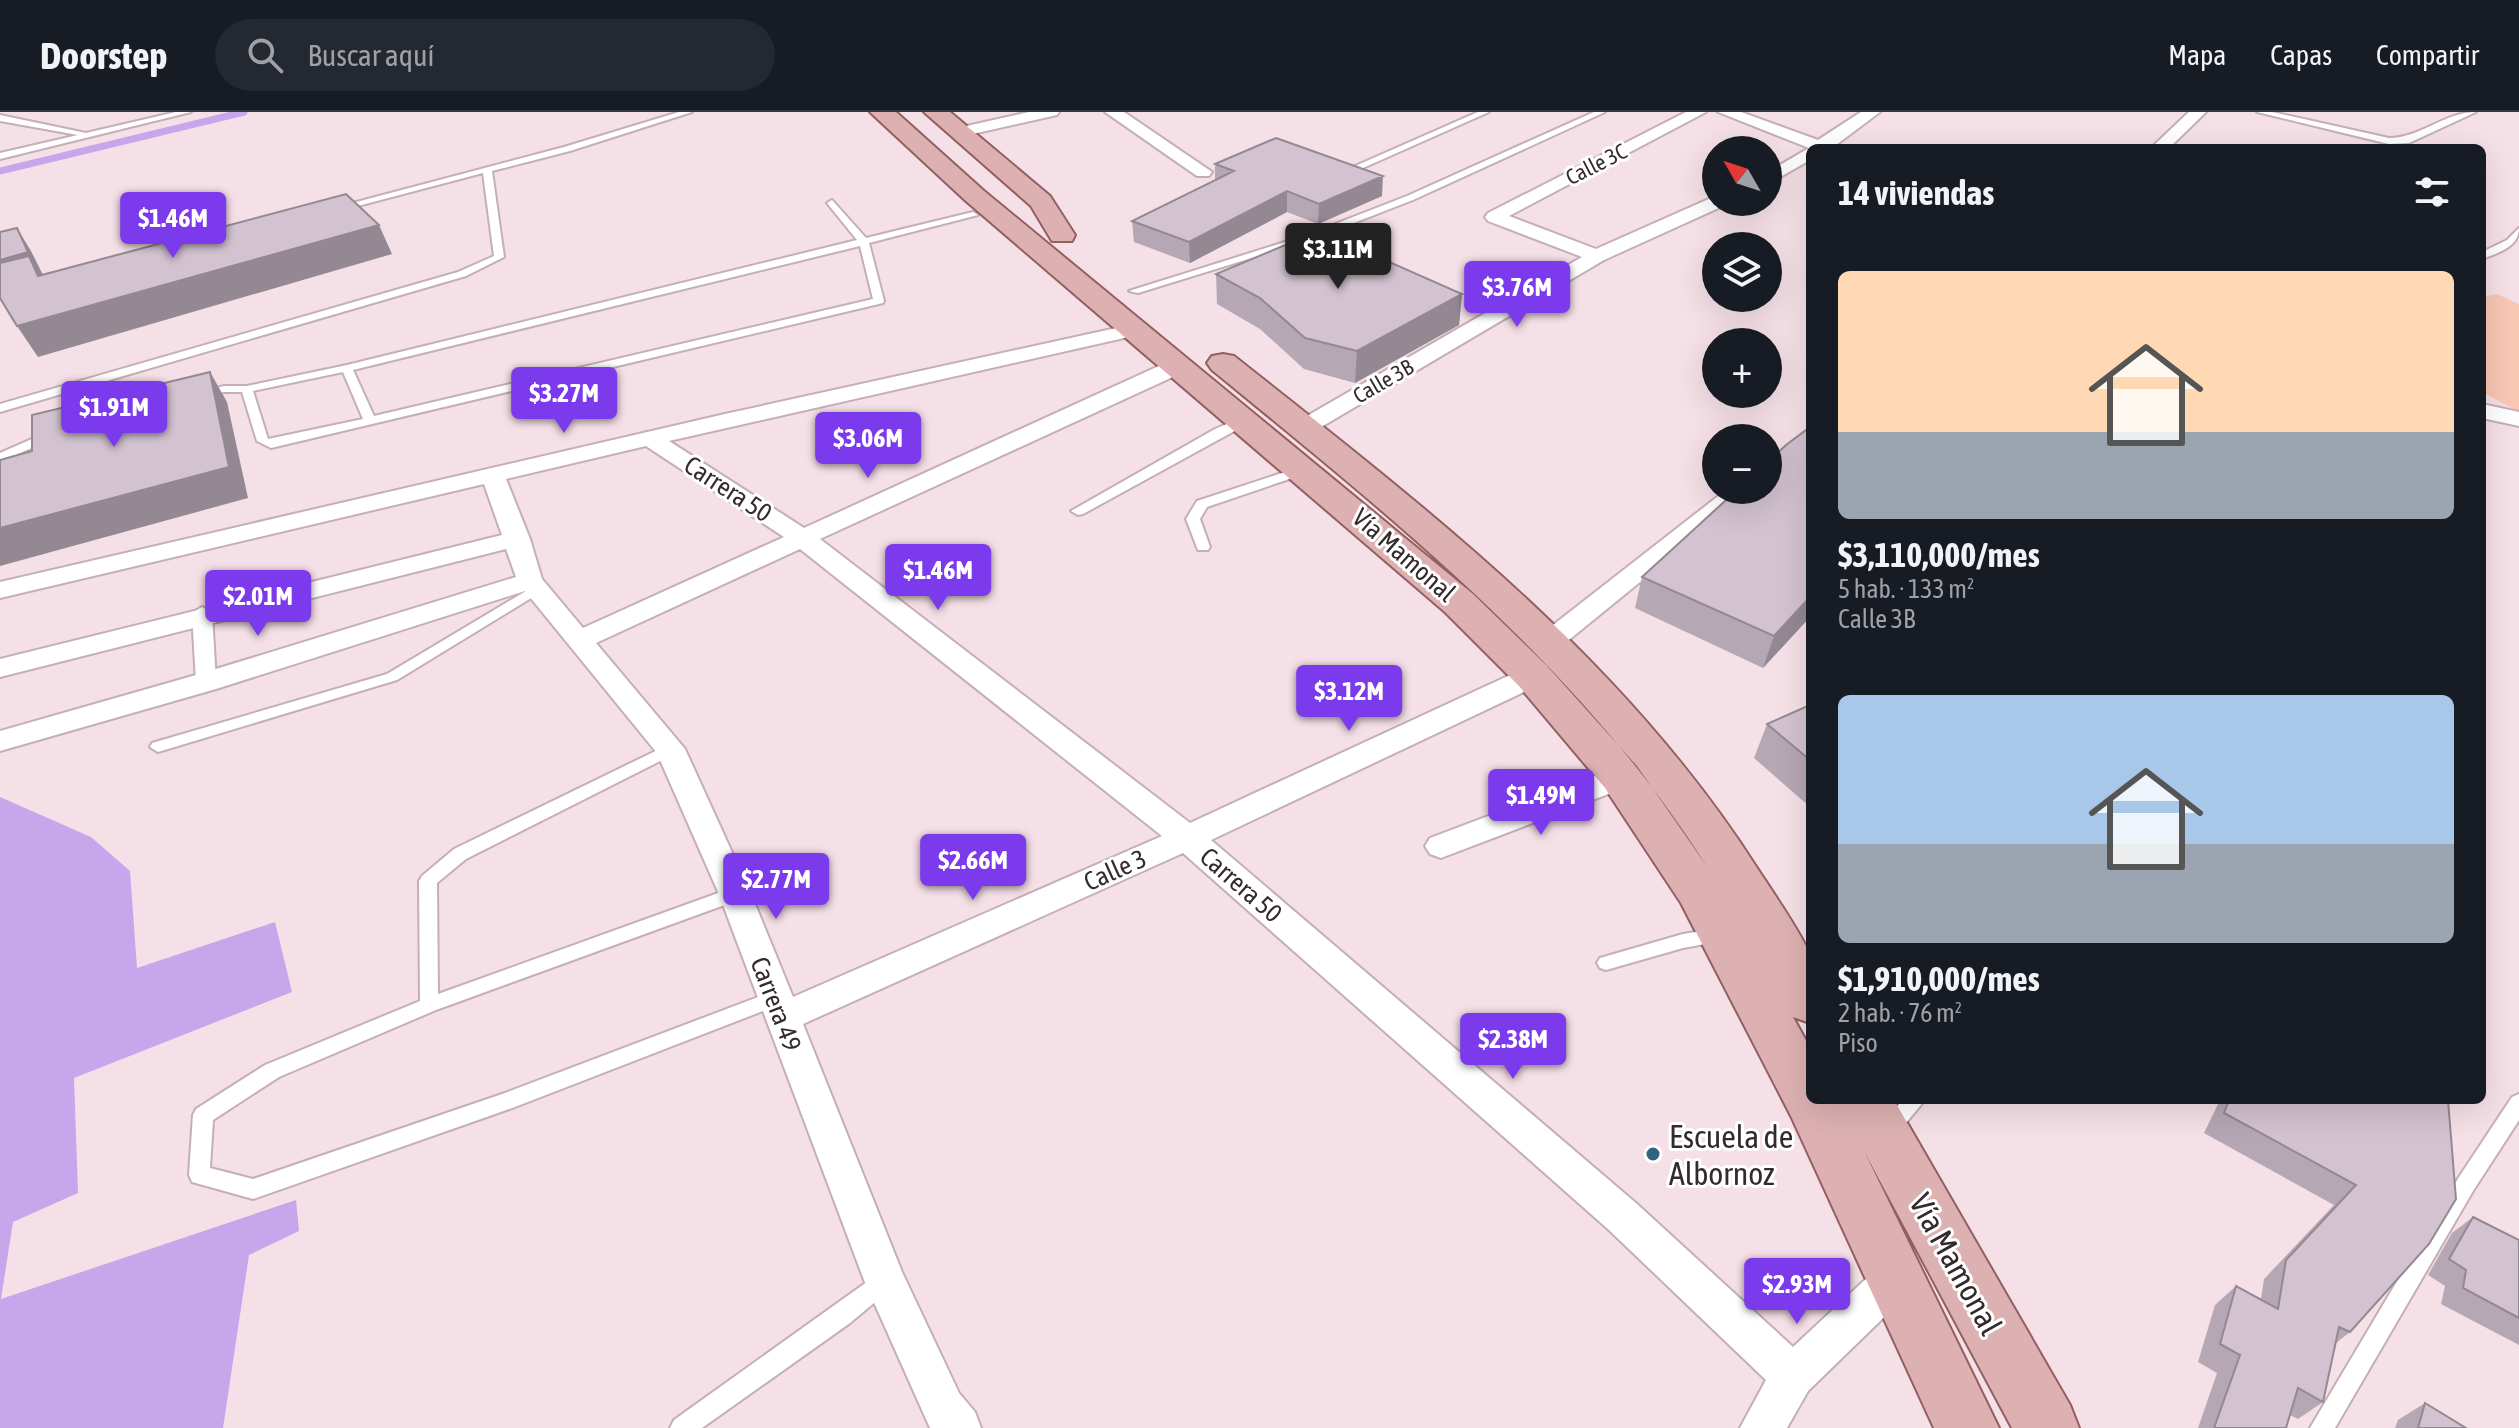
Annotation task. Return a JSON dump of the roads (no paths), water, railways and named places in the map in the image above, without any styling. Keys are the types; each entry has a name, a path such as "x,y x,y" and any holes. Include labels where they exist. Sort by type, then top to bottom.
{"main road":[{"path":"858,112 984,201"},
{"name":"Vía Mamonal","path":"882,112 984,201 1134,291 1303,428 1506,600 1541,659 1699,892 1806,1091"},
{"name":"Vía Mamonal","path":"913,112 984,201"},
{"path":"936,112 1041,201 1047,239"},
{"name":"Vía Mamonal","path":"1047,239 1139,329 1459,603 1626,722 1683,796 1751,894 1806,995"},
{"name":"Vía Mamonal","path":"1812,1104 1967,1428"},
{"name":"Vía Mamonal","path":"1888,1111 2047,1428"}],"street":[{"path":"959,132 1051,112"},
{"path":"1113,112 1203,172"},
{"name":"Calle 3C","path":"1597,256 1494,217 1698,112"},
{"path":"1726,112 1806,144"},
{"path":"1825,144 1872,112"},
{"path":"2163,144 2198,112"},
{"path":"1782,171 1806,156"},
{"name":"Calle 3B","path":"1303,428 1597,256 1702,209"},
{"path":"0,590 1139,329"},
{"path":"577,641 1180,365"},
{"path":"2486,412 2519,419"},
{"name":"Carrera 50","path":"651,439 801,537 1187,838 1623,1217 1793,1376"},
{"name":"Carrera 49","path":"493,475 533,585 670,749 735,894 885,1280 943,1409 959,1428"},
{"name":"Calle 3","path":"778,1009 1187,838 1541,659 1724,504"},
{"path":"0,668 202,613 518,539"},
{"path":"0,741 533,585"},
{"path":"202,613 206,682"},
{"path":"1441,846 1621,777"},
{"path":"1762,1428 1793,1376 1897,1277"}],"lane":[{"path":"0,127 40,112"},
{"path":"115,129 155,112"},
{"path":"0,156 187,112"},
{"path":"330,210 567,149 688,112"},
{"path":"1342,174 1485,112"},
{"path":"1134,291 1321,233 1410,198 1601,112"},
{"path":"2261,112 2389,141 2406,141 2472,112"},
{"path":"0,118 92,134"},
{"path":"0,408 462,274 499,257 487,169"},
{"path":"194,395 224,389 247,389 347,368 864,242 984,201"},
{"path":"247,389 263,441 271,444 879,301 864,242 832,203"},
{"path":"2486,254 2510,242 2519,231"},
{"path":"347,368 370,422"},
{"path":"1078,511 1245,420"},
{"path":"0,458 24,445 59,433"},
{"path":"1203,547 1193,519 1202,504 1303,470"},
{"path":"158,747 392,677 533,585"},
{"path":"429,1005 428,881 460,854 670,749"},
{"path":"735,894 429,1005 272,1071 203,1115 199,1175 253,1189 778,1009"},
{"path":"1606,963 1683,941 1723,934"},
{"path":"2322,1428 2466,1184 2519,1103"},
{"path":"682,1428 842,1315 885,1280"}],"waterway":[{"path":"0,171 244,112"}],"place":[{"name":"Escuela de Albornoz","path":"1653,1154"}]}
